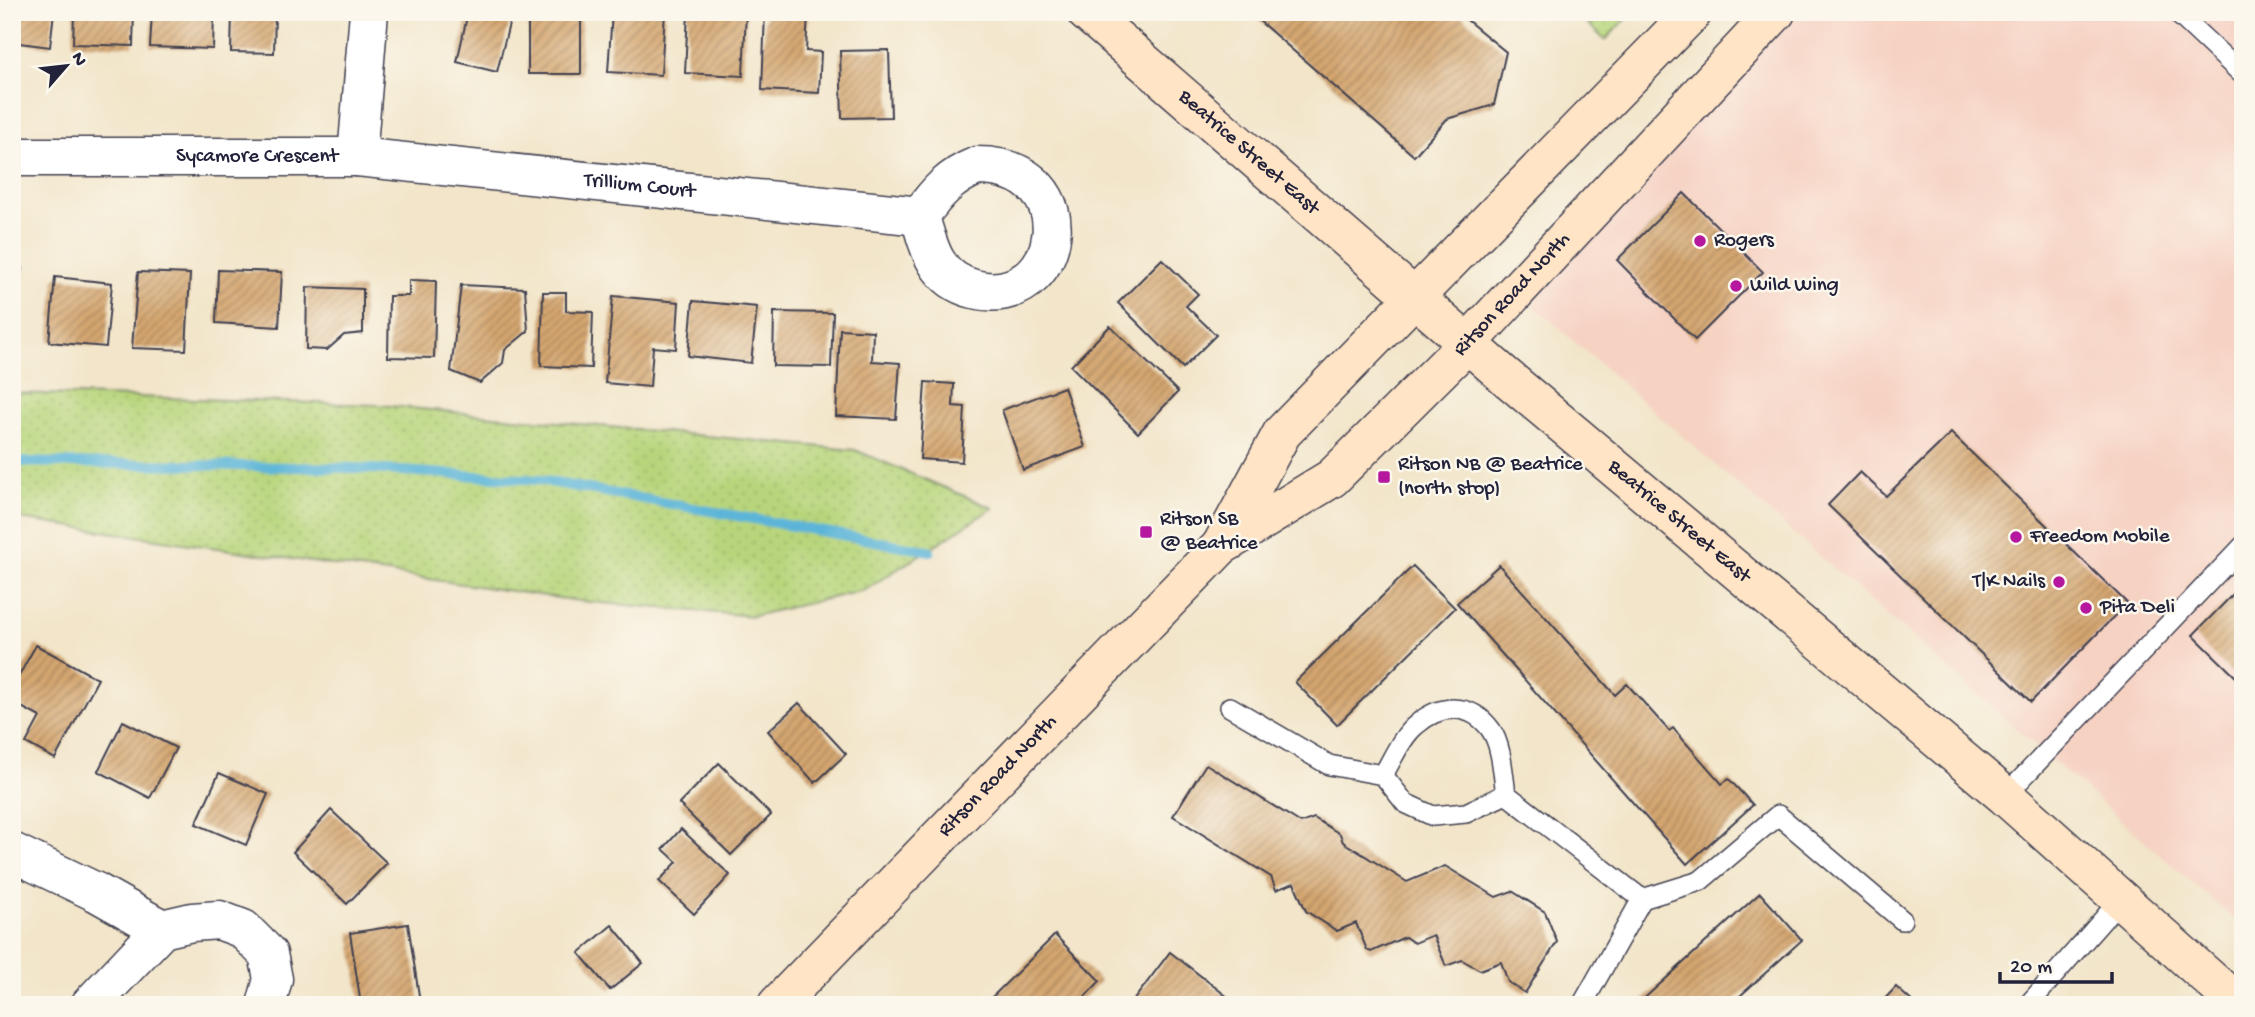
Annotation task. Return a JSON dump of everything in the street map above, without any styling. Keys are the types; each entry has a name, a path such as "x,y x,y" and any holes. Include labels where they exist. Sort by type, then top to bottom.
{"main road":[{"name":"Ritson Road North","path":"1221,546 1282,433 1693,12"},
{"name":"Ritson Road North","path":"777,1005 1221,546 1332,478 1467,344 1776,12"},
{"name":"Beatrice Street East","path":"1088,13 1414,299 2005,796 2239,1005"}],"street":[{"name":"Sycamore Crescent","path":"12,157 357,157 369,12"},
{"name":"Trillium Court","path":"357,157 920,216"},
{"path":"12,852 162,929"},
{"path":"90,1005 162,929 192,922 219,920 243,929 268,954 273,979 266,1005"}],"lane":[{"path":"2176,12 2243,75"},
{"path":"2005,796 2243,546"},
{"path":"1230,707 1329,765 1383,775 1405,803 1433,816 1466,813 1506,794"},
{"path":"1383,775 1414,726 1443,708 1469,710 1492,730 1506,794 1642,899"},
{"path":"1582,1005 1642,899 1699,881 1778,815 1902,920"},
{"path":"2028,1005 2122,898"}],"shaded area":[{"path":"1792,12 2243,12 2243,927 1520,294"}],"green space":[{"path":"1576,12 1633,12 1605,40"},
{"path":"12,393 379,405 855,450 993,508 865,590 753,616 579,601 12,518"}],"building":[{"path":"12,12 54,12 50,47 12,42"},
{"path":"74,12 134,12 133,46 73,44"},
{"path":"152,12 214,12 213,49 150,47"},
{"path":"232,12 275,12 274,53 231,52"},
{"path":"468,12 512,12 497,72 457,62"},
{"path":"528,12 581,12 581,74 528,74"},
{"path":"612,12 665,12 661,75 608,72"},
{"path":"688,12 746,12 743,76 685,73"},
{"path":"765,12 808,12 806,51 821,52 819,93 762,90"},
{"path":"1249,12 1457,12 1506,52 1494,105 1447,119 1414,156"},
{"path":"889,50 891,117 842,118 840,51"},
{"path":"1684,193 1763,272 1695,340 1617,260"},
{"path":"1162,259 1198,294 1186,306 1216,335 1183,368 1118,303"},
{"path":"12,263 22,264 16,338 12,338"},
{"path":"218,270 282,272 279,327 216,323"},
{"path":"138,272 190,274 186,350 132,348"},
{"path":"55,277 112,283 106,347 49,342"},
{"path":"409,280 436,281 434,358 388,357 389,296 409,296"},
{"path":"461,285 525,288 528,331 505,350 503,363 480,383 451,371"},
{"path":"307,287 363,289 363,333 344,335 327,350 306,349"},
{"path":"543,292 566,292 566,311 593,312 591,368 541,366"},
{"path":"613,296 679,302 676,349 653,347 650,387 605,383"},
{"path":"693,301 757,307 751,363 688,356"},
{"path":"774,312 833,313 831,367 773,366"},
{"path":"1110,326 1178,392 1138,433 1071,366"},
{"path":"840,329 873,331 872,361 900,363 896,419 836,416"},
{"path":"925,382 954,384 953,406 965,407 962,462 920,459"},
{"path":"1064,387 1085,447 1023,470 1002,410"},
{"path":"1951,433 2127,603 2031,702 1828,505 1860,472 1886,496"},
{"path":"1499,565 1615,695 1627,684 1669,731 1673,728 1722,784 1729,779 1753,805 1687,864 1457,603"},
{"path":"1413,566 1455,608 1337,725 1295,682"},
{"path":"2243,584 2243,684 2193,635"},
{"path":"36,645 98,679 55,759 26,743 40,717 12,702 12,688"},
{"path":"799,703 846,754 815,783 768,731"},
{"path":"123,721 176,748 150,798 98,771"},
{"path":"719,763 771,815 731,855 679,804"},
{"path":"1206,764 1301,823 1314,818 1340,834 1343,842 1407,882 1445,866 1496,897 1512,891 1545,912 1557,942 1525,993 1508,982 1501,962 1480,970 1462,960 1446,966 1433,935 1414,943 1405,937 1371,952 1367,950 1356,923 1337,931 1306,911 1294,883 1276,890 1271,877 1173,816"},
{"path":"219,773 268,794 246,845 196,824"},
{"path":"331,810 387,863 347,904 293,852"},
{"path":"681,829 730,875 694,914 659,881 677,862 663,849"},
{"path":"1760,893 1802,940 1730,1005 1637,1005"},
{"path":"408,924 420,1002 361,1005 350,933"},
{"path":"612,925 643,963 610,990 579,953"},
{"path":"1055,935 1100,981 1077,1005 984,1005"},
{"path":"1170,952 1238,1005 1130,1005"},
{"path":"1896,987 1916,1005 1879,1005"}],"waterway":[{"path":"12,462 354,468 539,480 930,551"}],"place":[{"name":"Rogers","path":"1700,241"},
{"name":"Wild Wing","path":"1736,286"},
{"name":"Ritson NB @ Beatrice (north stop)","path":"1384,477"},
{"name":"Ritson SB @ Beatrice","path":"1146,532"},
{"name":"Freedom Mobile","path":"2016,537"},
{"name":"T|K Nails","path":"2059,582"},
{"name":"Pita Deli","path":"2086,608"}]}
